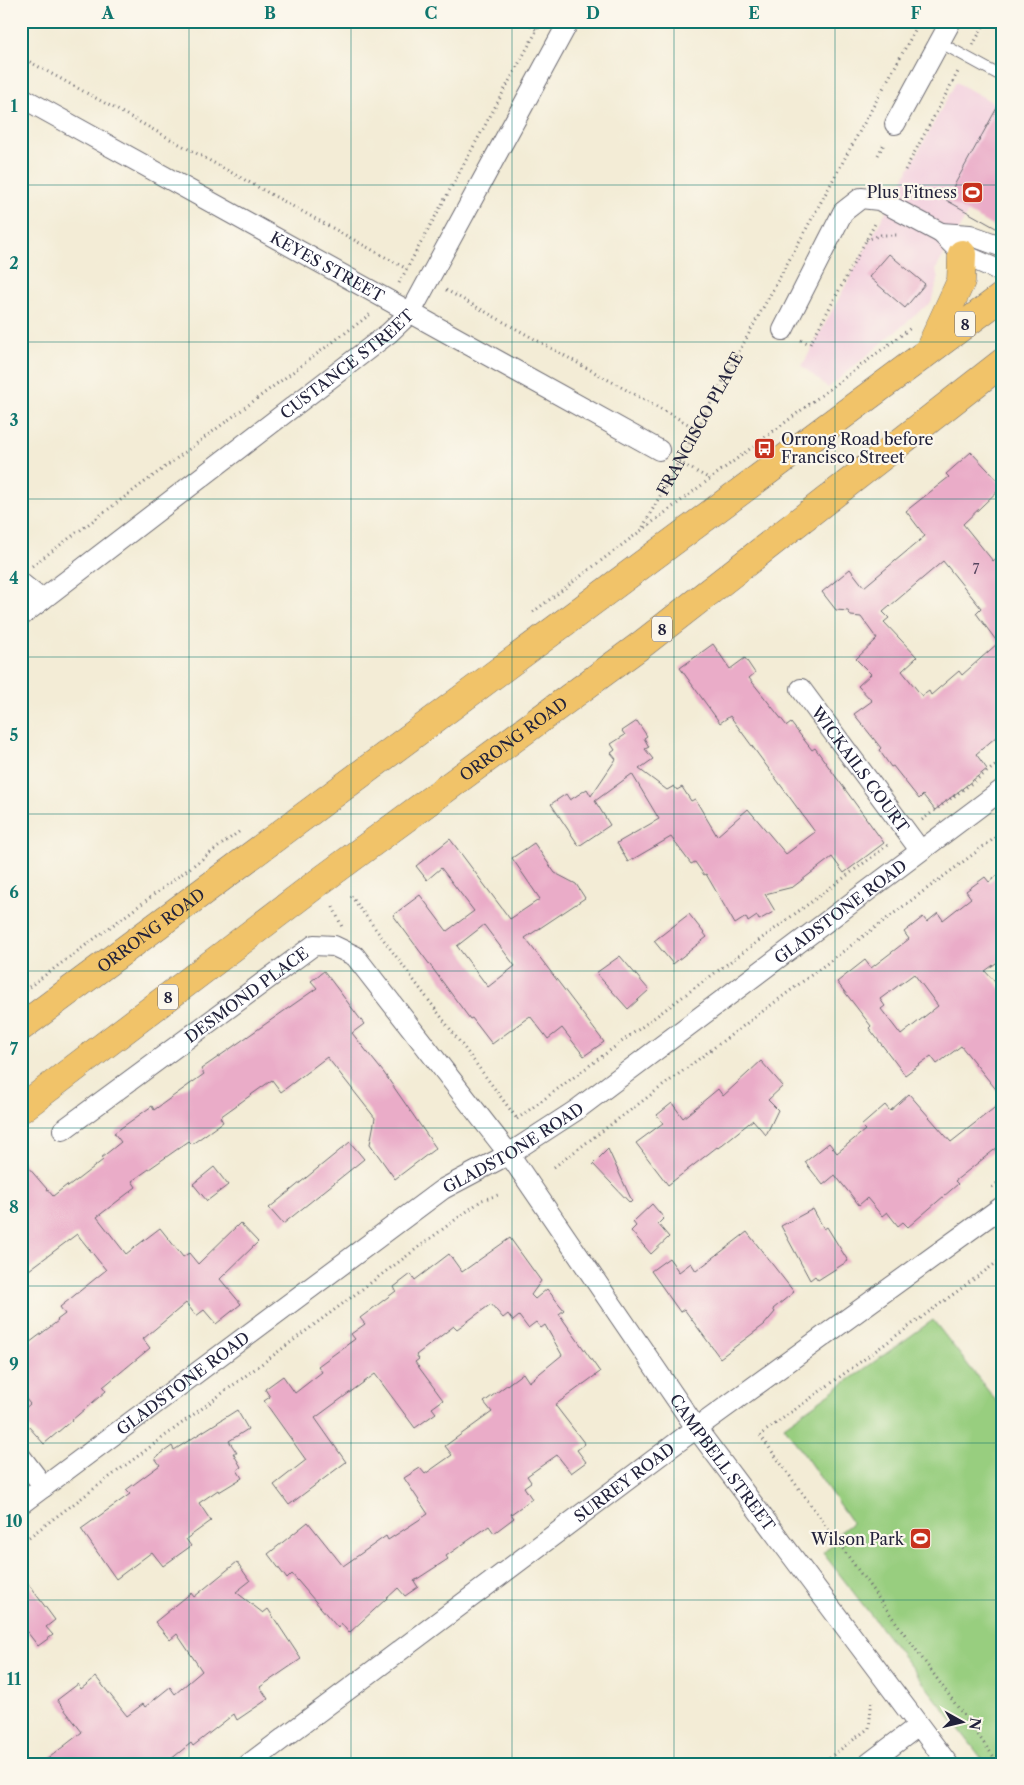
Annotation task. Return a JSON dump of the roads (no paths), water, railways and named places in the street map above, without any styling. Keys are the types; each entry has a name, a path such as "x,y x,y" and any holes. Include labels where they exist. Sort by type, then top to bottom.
{"highway":[{"path":"928,352 961,281 962,254"},
{"name":"ORRONG ROAD","path":"21,1027 1003,296"},
{"name":"ORRONG ROAD","path":"21,1110 315,885 641,645 1003,362"}],"street":[{"name":"CUSTANCE STREET","path":"21,616 390,333 411,312 569,21"},
{"path":"895,124 951,21"},
{"name":"KEYES STREET","path":"21,97 659,450"},
{"path":"782,330 840,217 851,204 861,198 879,200 941,233 962,254 1003,272"},
{"path":"941,233 970,235 1003,247"},
{"path":"25,575 42,600"},
{"name":"WICKAILS COURT","path":"801,689 920,850"},
{"name":"GLADSTONE ROAD","path":"21,1504 443,1189 509,1154 575,1111 1003,789"},
{"name":"DESMOND PLACE","path":"62,1130 314,945 334,946 355,956 509,1154"},
{"name":"CAMPBELL STREET","path":"509,1154 696,1428 948,1764"},
{"name":"SURREY ROAD","path":"249,1764 696,1428 1003,1206"},
{"path":"21,1457 44,1487"},
{"path":"868,1764 918,1726"}],"lane":[{"path":"939,42 1003,77"}],"place":[{"name":"Plus Fitness","path":"973,192"},
{"name":"Orrong Road before Francisco Street","path":"765,448"},
{"name":"Wilson Park","path":"920,1539"}]}
